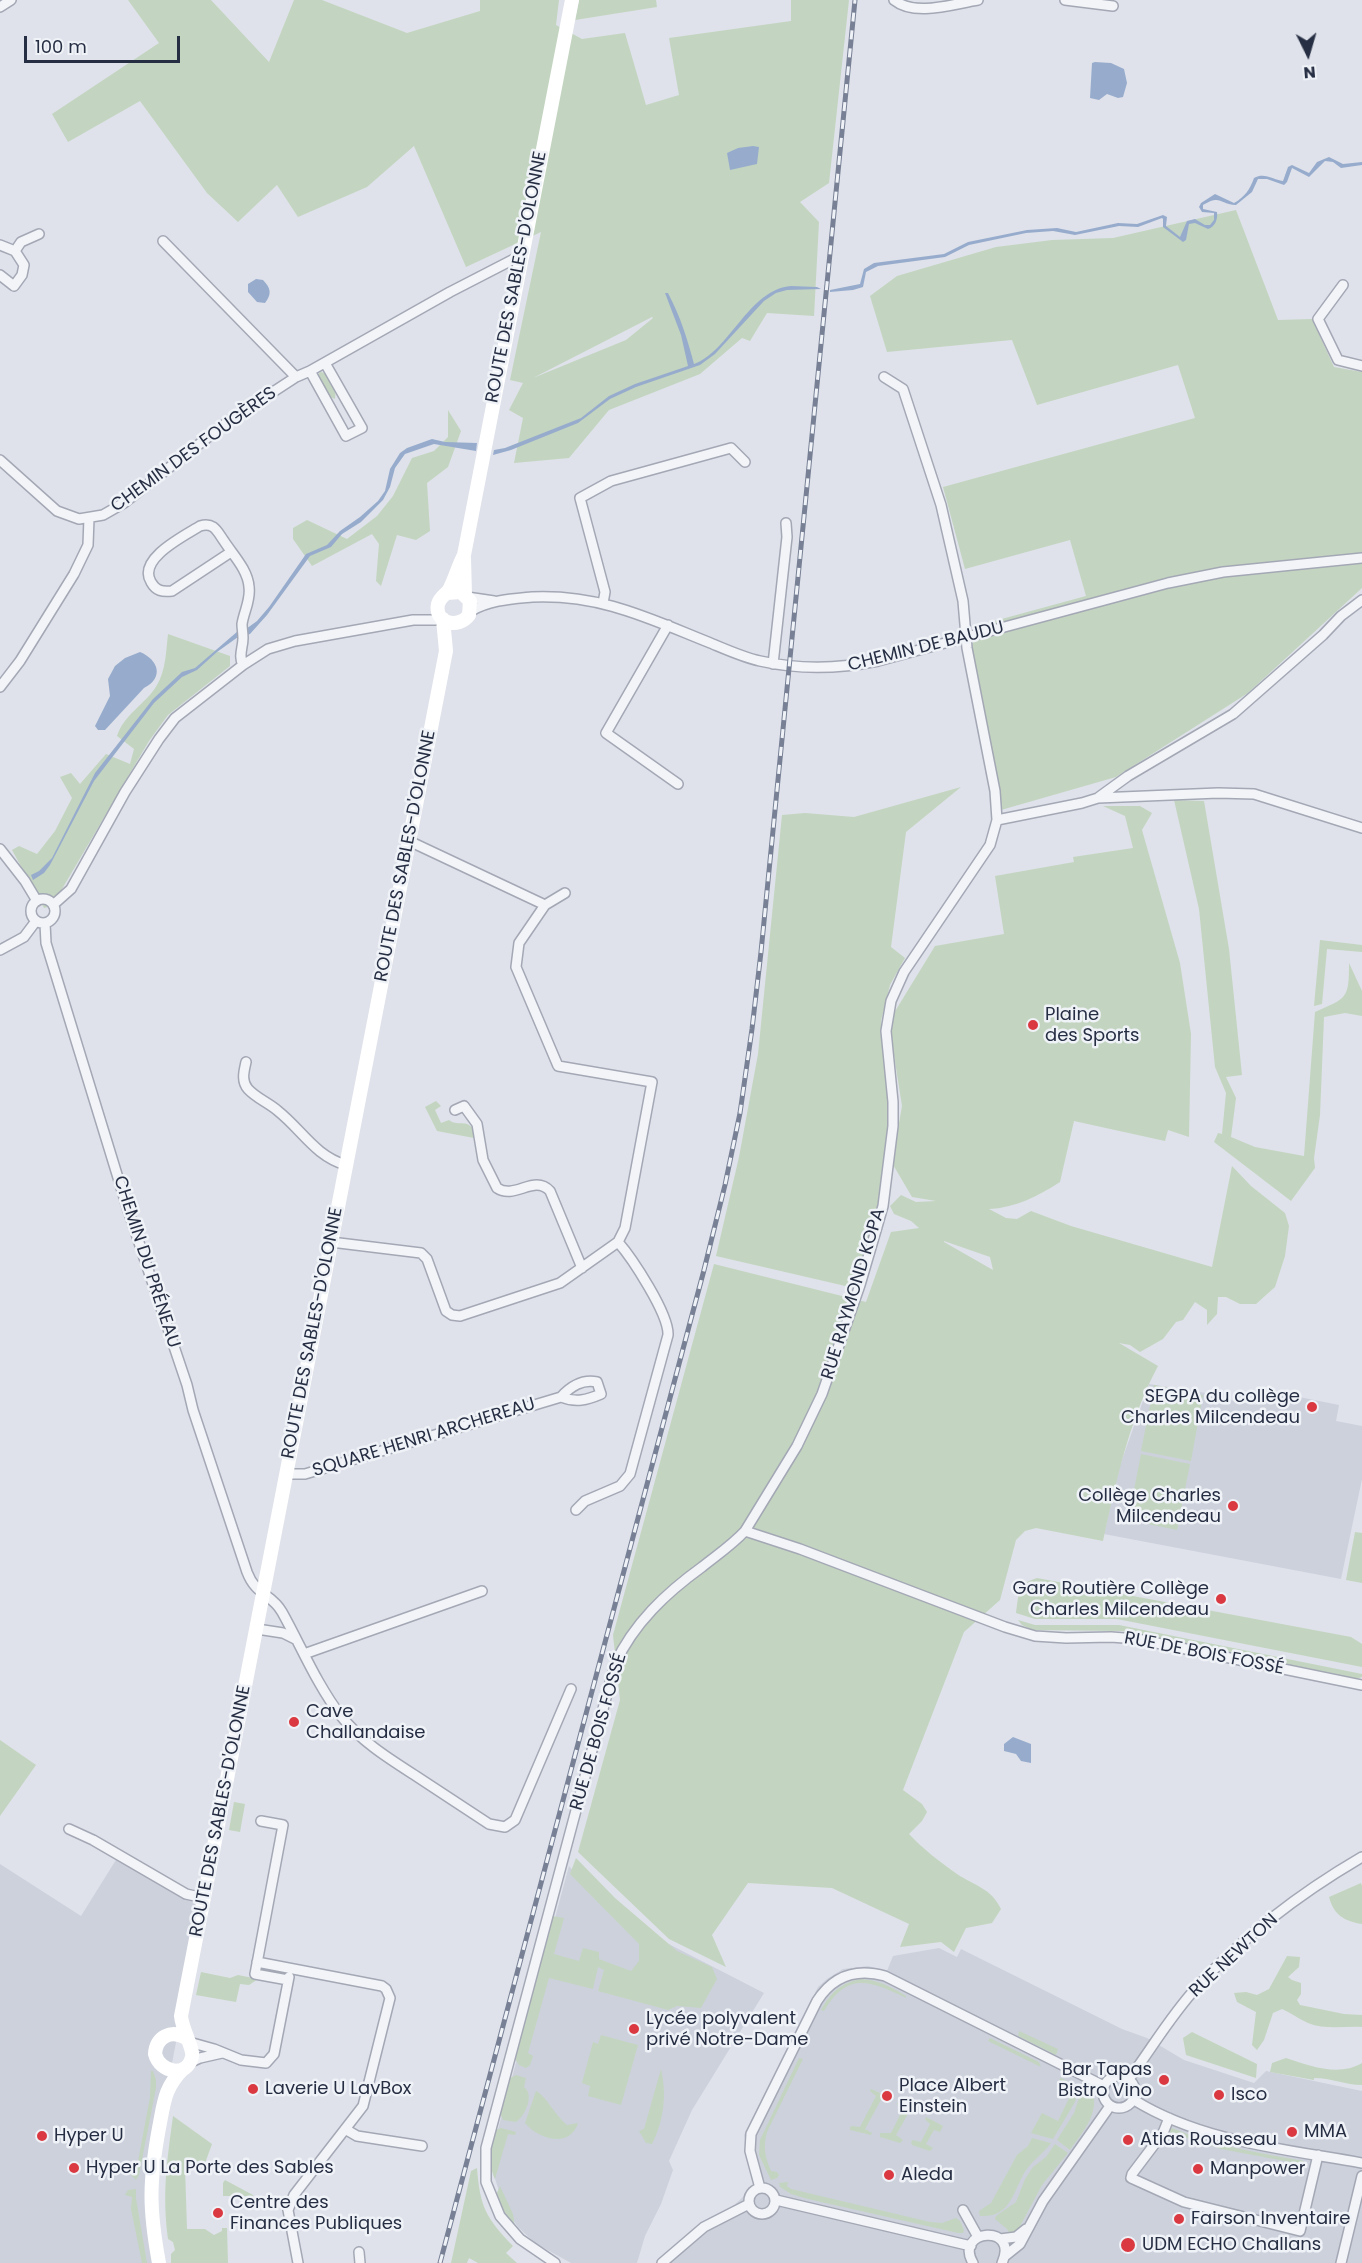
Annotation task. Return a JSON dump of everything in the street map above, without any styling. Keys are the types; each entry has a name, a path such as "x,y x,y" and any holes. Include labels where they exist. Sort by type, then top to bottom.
{"main road":[{"name":"ROUTE DES SABLES-D'OLONNE","path":"446,651 441,598 447,593 464,555 572,0"},
{"name":"ROUTE DES SABLES-D'OLONNE","path":"188,2040 181,2016 446,651 460,623 467,619 471,611 466,596 464,555"},
{"path":"447,593 456,591 466,596"},
{"path":"441,614 451,624 460,623"},
{"name":"ROUTE DES SABLES-D'OLONNE","path":"165,2036 181,2016"},
{"path":"159,2263 152,2228 150,2187 166,2089 155,2049 165,2036 177,2034 188,2040 192,2052 186,2066 166,2089"},
{"path":"159,2063 171,2071 186,2066"}],"street":[{"path":"0,7 11,0"},
{"path":"894,0 901,6 925,8 978,0"},
{"path":"1065,0 1113,6"},
{"path":"15,251 21,242 39,234"},
{"path":"163,241 297,377"},
{"path":"0,245 15,251 24,265 22,275 14,286 0,275"},
{"name":"CHEMIN DES FOUGÈRES","path":"0,460 57,511 70,517 89,518 102,515 124,503 230,420 297,377 450,292 514,259 521,259"},
{"path":"1343,285 1335,299 1318,319 1338,360 1362,366"},
{"path":"310,371 346,436 363,428 325,363"},
{"name":"RUE RAYMOND KOPA","path":"745,1531 797,1446 819,1402 877,1227 893,1126 886,1031 891,1000 904,972 990,844 997,820 996,791 966,638 963,601 941,505 903,388 885,377"},
{"path":"603,603 605,592 580,498 611,481 731,448 745,462"},
{"path":"0,687 20,661 74,574 88,545 89,518"},
{"path":"231,552 172,591 163,592 154,587 148,577 149,566 158,553 200,526 208,523 214,526 244,571 249,584 249,598 242,624 243,638 240,653 243,665"},
{"path":"773,664 787,537 786,523"},
{"name":"CHEMIN DE BAUDU","path":"466,596 494,601 551,596 603,603 629,609 745,657 803,668 853,666 1179,581 1270,566 1362,558"},
{"path":"1098,798 1128,777 1233,714 1341,616 1362,600"},
{"name":"CHEMIN DE BAUDU","path":"471,611 494,601"},
{"path":"53,905 71,889 125,792 175,718 243,665 268,649 281,644 413,620 427,614 441,614"},
{"path":"668,625 606,733 678,784"},
{"path":"997,820 1098,798 1218,793 1254,794 1362,828"},
{"path":"409,841 545,905"},
{"path":"0,849 26,881 37,901"},
{"path":"331,1242 421,1253 427,1259 446,1311 460,1316 554,1286 618,1242 625,1228 652,1082 558,1066 516,968 519,944 545,905 565,892"},
{"path":"0,950 24,937 40,922 54,916 53,905 48,900 37,901"},
{"path":"37,901 31,910 40,922"},
{"name":"CHEMIN DU PRÉNEAU","path":"40,922 127,1207 188,1385 194,1410 247,1572 253,1585 281,1609 295,1639 333,1704 371,1747 489,1824 506,1827 515,1820 571,1689"},
{"path":"246,1062 243,1077 247,1088 279,1112 315,1149 335,1162 346,1165"},
{"path":"455,1110 464,1106 477,1124 483,1160 497,1188 509,1192 538,1184 547,1187 582,1268"},
{"path":"576,1510 585,1501 620,1486 630,1474 668,1335 668,1327 659,1308 632,1258 618,1242"},
{"name":"SQUARE HENRI ARCHEREAU","path":"286,1474 304,1474 561,1397"},
{"name":"RUE DE BOIS FOSSÉ","path":"555,2263 520,2240 500,2216 486,2182 486,2148 615,1664 631,1634 657,1604 701,1567 726,1550 745,1531 1035,1636 1137,1639 1362,1685"},
{"path":"304,1654 482,1591"},
{"path":"257,1629 283,1633 295,1639"},
{"path":"261,1821 283,1825 255,1974 288,1980"},
{"path":"69,1829 93,1840 186,1894 204,1899"},
{"name":"RUE NEWTON","path":"1129,2079 1196,1987 1231,1953 1295,1899 1362,1857"},
{"path":"257,1962 386,1989 390,1998 363,2106 294,2195 288,2210 298,2263"},
{"path":"188,2040 241,2060 262,2063 271,2059 290,1968"},
{"path":"760,2188 750,2151 751,2134 820,1996 831,1984 852,1974 873,1973 885,1976 1104,2086"},
{"path":"186,2066 200,2058 222,2054"},
{"path":"1120,2076 1129,2079 1134,2084 1136,2092 1134,2100 1128,2107 1119,2109 1110,2106 1104,2100 1102,2092 1104,2086 1111,2078 1120,2076"},
{"path":"1134,2100 1169,2118 1205,2132 1362,2163"},
{"path":"1004,2259 1020,2244 1043,2201 1110,2106"},
{"path":"1169,2118 1163,2133 1131,2178 1184,2202 1300,2231 1318,2155"},
{"path":"345,2129 357,2136 422,2146"},
{"path":"1341,2263 1362,2176"},
{"path":"760,2188 774,2193 776,2200 775,2207 763,2215 756,2214 749,2204 750,2195 760,2188"},
{"path":"776,2200 970,2246"},
{"path":"662,2263 704,2227 749,2204"},
{"path":"963,2210 978,2237"},
{"path":"973,2263 969,2253 970,2246 978,2237 989,2235 1000,2239 1016,2237 1033,2220"},
{"path":"1000,2239 1005,2250 1004,2259"},
{"path":"359,2252 360,2263"}],"shaded area":[{"name":"Collège Charles Milcendeau","path":"1149,1384 1206,1393 1209,1396 1256,1405 1259,1389 1339,1405 1336,1421 1362,1426 1362,1479 1341,1579 1104,1534 1118,1471"},
{"path":"119,1855 204,1898 153,2161 158,2263 0,2263 0,1864 81,1916"},
{"name":"Lycée polyvalent privé Notre-Dame","path":"569,1866 622,1926 659,1939 764,1993 692,2110 669,2161 673,2170 661,2204 645,2236 637,2263 571,2263 535,2243 518,2227 504,2207 491,2166 493,2148"},
{"path":"939,1948 957,1957 961,1949 1122,2029 1147,2038 1184,2060 1254,2083 1266,2071 1362,2091 1362,2263 656,2263 700,2226 731,2208 756,2185 744,2135 818,1987 843,1969 868,1966 887,1971 893,1956"}],"green space":[{"path":"128,0 211,0 269,62 294,0 322,0 407,33 480,11 480,0 559,0 556,25 582,39 625,33 646,105 679,95 669,38 791,21 791,0 849,0 829,183 800,202 819,222 814,316 767,313 750,341 742,338 700,374 609,410 569,458 514,463 523,418 509,410 523,383 510,380 541,232 466,267 414,146 367,187 298,217 277,185 238,222 207,193 140,101 68,142 52,114 159,43","holes":["653,318 626,340 533,378"]},
{"path":"579,0 656,0 657,7 575,20"},
{"path":"1236,210 1278,320 1312,319 1334,367 1362,372 1362,588 1248,693 1116,777 1001,810 972,646 976,626 1086,596 1070,540 965,569 943,487 1195,418 1178,365 1037,405 1012,340 887,352 870,296 897,276 996,247 1052,240 1113,238"},
{"path":"320,372 327,375 332,382 335,399 328,396 317,377"},
{"path":"448,410 461,431 448,467 427,483 430,531 416,540 397,535 381,586 376,581 379,544 372,534 312,566 293,539 293,528 307,520 347,539 377,516 393,496 412,458 434,451 448,437"},
{"path":"168,634 230,656 230,666 168,715 149,741 52,906 44,908 12,850 19,846 37,854 55,831 72,798 60,777 71,773 80,784 106,754 130,764 134,749 117,736 125,721 152,692 160,679"},
{"path":"961,787 906,832 891,947 905,958 890,985 881,1021 889,1099 888,1127 877,1209 854,1288 716,1256 739,1157 758,1054 782,815 805,813 854,817"},
{"path":"1174,800 1204,801 1229,949 1242,1075 1226,1077 1236,1098 1231,1137 1255,1147 1304,1156 1315,1012 1334,1004 1344,996 1347,991 1349,963 1362,991 1362,1016 1345,1013 1324,1017 1320,1115 1314,1158 1315,1168 1291,1201 1214,1142 1218,1133 1222,1134 1226,1093 1215,1067 1199,909"},
{"path":"1103,806 1140,806 1152,813 1142,830 1180,963 1191,1034 1189,1137 1168,1130 1165,1141 1074,1121 1060,1182 1026,1200 989,1209 1006,1218 1017,1219 1031,1211 1071,1226 1212,1267 1232,1166 1251,1186 1285,1213 1289,1226 1285,1256 1275,1287 1256,1304 1240,1304 1226,1297 1218,1297 1217,1314 1207,1325 1207,1310 1195,1302 1183,1320 1176,1322 1163,1339 1140,1352 1130,1345 1119,1343 1158,1366 1131,1430 1118,1474 1103,1541 1036,1528 1025,1531 1016,1540 1000,1600 964,1632 903,1790 922,1804 927,1812 922,1821 909,1834 944,1865 992,1896 1001,1909 992,1923 966,1928 954,1952 941,1942 900,1947 909,1924 832,1888 748,1883 712,1935 726,1967 669,1939 578,1852 620,1700 613,1635 714,1264 866,1302 891,1232 919,1228 911,1221 894,1214 890,1206 901,1195 916,1202 936,1201 912,1197 892,1163 902,1106 891,1036 894,1013 935,946 1004,934 995,876 1074,862 1073,857 1133,848 1125,816","holes":["944,1241 990,1257 993,1270"]},
{"path":"1320,940 1362,945 1362,952 1327,949 1322,1004 1314,1006"},
{"path":"436,1101 441,1106 435,1110 441,1123 449,1120 467,1124 476,1135 474,1138 437,1131 425,1107"},
{"path":"1154,1385 1203,1395 1191,1461 1141,1451"},
{"path":"1141,1454 1190,1464 1177,1530 1128,1520"},
{"path":"1355,1532 1362,1533 1362,1583 1346,1580"},
{"path":"1037,1578 1351,1637 1362,1644 1362,1667 1117,1619 1035,1619 1016,1613 1022,1587 1030,1580"},
{"path":"1018,1620 1035,1625 1119,1625 1362,1674 1362,1677 1356,1679 1122,1631 1032,1630"},
{"path":"0,1740 36,1765 0,1816"},
{"path":"234,1802 245,1804 240,1832 229,1830"},
{"path":"576,1858 615,1898 677,1951 712,1967 717,1979 701,2008 677,2006 668,2010 598,1991 604,1970 598,1967 593,1989 549,1978 528,2053 533,2056 530,2065 526,2068 519,2065 515,2059 552,1916 564,1918 554,1954 579,1961 583,1948 599,1952 599,1959 631,1971 639,1961 639,1944 570,1874"},
{"path":"1361,1883 1362,1924 1350,1921 1337,1913 1329,1897"},
{"path":"1287,1956 1300,1957 1299,1967 1288,1977 1301,1983 1301,1994 1297,2000 1300,2005 1344,2014 1362,2015 1362,2027 1314,2025 1282,2009 1273,2013 1264,2040 1257,2050 1252,2045 1256,2012 1237,2002 1234,1993 1246,1992 1257,1995 1269,1989"},
{"path":"201,1972 230,1978 238,1975 258,1979 249,1985 240,1984 236,2002 196,1995"},
{"path":"861,1979 885,1984 906,1998 881,1987 860,1983 842,1990 824,2011 821,2010 837,1989"},
{"path":"1019,2031 1058,2049 1056,2055 1018,2036"},
{"path":"1192,2032 1257,2064 1256,2078 1186,2055 1183,2038"},
{"path":"601,2035 638,2045 621,2105 588,2096 590,2086 582,2083 593,2042 598,2044"},
{"path":"990,2038 1039,2062 1041,2067 988,2041"},
{"path":"799,2058 803,2059 767,2132 765,2152 767,2161 771,2171 779,2175 771,2180 759,2155 760,2140"},
{"path":"1286,2058 1334,2070 1362,2063 1362,2085 1270,2072 1272,2063"},
{"path":"661,2069 664,2088 663,2107 652,2144 646,2143 639,2131 644,2129"},
{"path":"151,2071 156,2080 156,2088 139,2175 136,2180 128,2172 136,2172 150,2097"},
{"path":"516,2075 526,2078 524,2087 529,2100 516,2122 503,2120 500,2113 510,2078"},
{"path":"1061,2078 1079,2087 1075,2102 1053,2139 1031,2133 1042,2113 1058,2121 1074,2088 1059,2080"},
{"path":"871,2089 887,2096 889,2102 882,2098 865,2129 872,2133 871,2135 850,2130 852,2126 860,2127 876,2096 870,2091"},
{"path":"1082,2089 1094,2098 1093,2112 1087,2126 1070,2150 1057,2140 1074,2113"},
{"path":"536,2091 567,2125 578,2123 568,2136 561,2139 545,2137 525,2123"},
{"path":"898,2102 916,2111 915,2115 909,2112 896,2135 903,2140 900,2143 880,2137 880,2133 891,2133 902,2111"},
{"path":"173,2116 212,2144 204,2166 185,2167 187,2229 205,2229 214,2235 222,2231 222,2228 227,2228 228,2263 171,2263 171,2254 175,2250 173,2242 168,2239 165,2192"},
{"path":"926,2117 943,2126 940,2132 934,2130 926,2144 933,2148 930,2151 912,2145 911,2142 913,2140 921,2142 930,2124 925,2119"},
{"path":"501,2128 516,2132 515,2135 508,2134 495,2179 490,2161 491,2149 495,2130"},
{"path":"1172,2128 1220,2144 1304,2161 1301,2164 1221,2149 1168,2132"},
{"path":"1032,2138 1051,2143 1026,2170 1005,2208 991,2215 980,2216 979,2211 991,2203 1017,2155 1028,2146"},
{"path":"1055,2144 1068,2153 1042,2185 1018,2230 1010,2234 995,2219 996,2216 1016,2202 1025,2179 1033,2167 1046,2157"},
{"path":"477,2168 480,2193 486,2211 496,2227 513,2246 506,2253 517,2263 478,2263 469,2258 467,2263 451,2263 471,2171"},
{"path":"225,2180 253,2195 255,2200 250,2201 249,2196 223,2196"},
{"path":"788,2182 787,2186 791,2189 930,2222 942,2223 956,2218 964,2230 963,2233 958,2233 808,2199 791,2194 780,2187 779,2183"},
{"path":"500,2186 513,2214 515,2227 503,2211 496,2195"},
{"path":"136,2189 147,2263 142,2263 131,2209 132,2197 125,2195 128,2190"}],"water":[{"path":"1092,63 1111,63 1124,69 1127,83 1123,97 1118,98 1107,94 1099,100 1090,98"},
{"path":"759,147 757,164 730,170 727,153 738,148"},
{"path":"1329,157 1343,164 1362,162 1362,165 1341,168 1333,162 1325,161 1309,177 1292,168 1284,185 1267,179 1258,179 1252,192 1236,205 1213,200 1203,205 1203,209 1217,212 1216,222 1208,229 1195,223 1189,224 1186,240 1183,242 1163,227 1162,218 1138,227 1119,226 1075,235 1053,231 1026,233 969,245 945,257 878,266 866,272 863,287 830,292 830,290 860,284 864,269 874,263 944,254 968,242 1027,230 1057,228 1076,232 1118,223 1137,224 1163,215 1167,217 1166,226 1180,237 1187,221 1195,219 1205,225 1210,225 1214,220 1214,213 1202,212 1199,207 1201,203 1215,194 1234,203 1247,192 1254,178 1258,176 1283,181 1288,167 1292,165 1309,173 1317,162"},
{"path":"256,279 263,280 269,288 270,294 265,303 257,302 248,292 248,284"},
{"path":"791,286 821,289 787,290 776,293 764,301 715,354 700,365 636,387 610,399 578,423 493,455 494,450 505,448 581,418 609,396 635,384 688,366 681,335 665,293 668,293 680,320 694,364 718,347 763,298 776,290"},
{"path":"432,439 445,442 477,443 476,451 434,444 405,454 395,468 390,487 383,500 361,522 342,534 331,547 310,556 267,615 247,635 246,629 257,621 269,607 306,554 327,545 340,531 378,501 385,491 390,469 400,453"},
{"path":"238,631 238,637 197,670 182,677 154,703 94,781 50,865 44,873 33,880 31,875 39,871 52,858 95,773 153,699 182,672 195,668"},
{"path":"140,652 155,664 157,674 105,730 98,730 95,726 110,696 108,679 115,666 125,658"},
{"path":"1013,1737 1031,1744 1031,1763 1021,1761 1016,1754 1004,1751 1004,1744"}],"railway":[{"path":"440,2263 704,1270 740,1113 761,952 855,0"}],"place":[{"name":"Plaine des Sports","path":"1033,1025"},
{"name":"SEGPA du collège Charles Milcendeau","path":"1312,1407"},
{"name":"Collège Charles Milcendeau","path":"1233,1506"},
{"name":"Gare Routière Collège Charles Milcendeau","path":"1221,1599"},
{"name":"Cave Challandaise","path":"294,1722"},
{"name":"Lycée polyvalent privé Notre-Dame","path":"634,2029"},
{"name":"Bar Tapas Bistro Vino","path":"1164,2080"},
{"name":"Laverie U LavBox","path":"253,2089"},
{"name":"Isco","path":"1219,2095"},
{"name":"Place Albert Einstein","path":"887,2096"},
{"name":"MMA","path":"1292,2132"},
{"name":"Hyper U","path":"42,2136"},
{"name":"Atias Rousseau","path":"1128,2140"},
{"name":"Hyper U La Porte des Sables","path":"74,2168"},
{"name":"Manpower","path":"1198,2169"},
{"name":"Aleda","path":"889,2175"},
{"name":"Centre des Finances Publiques","path":"218,2213"},
{"name":"Fairson Inventaire","path":"1179,2219"},
{"name":"UDM ECHO Challans","path":"1128,2245"}]}
